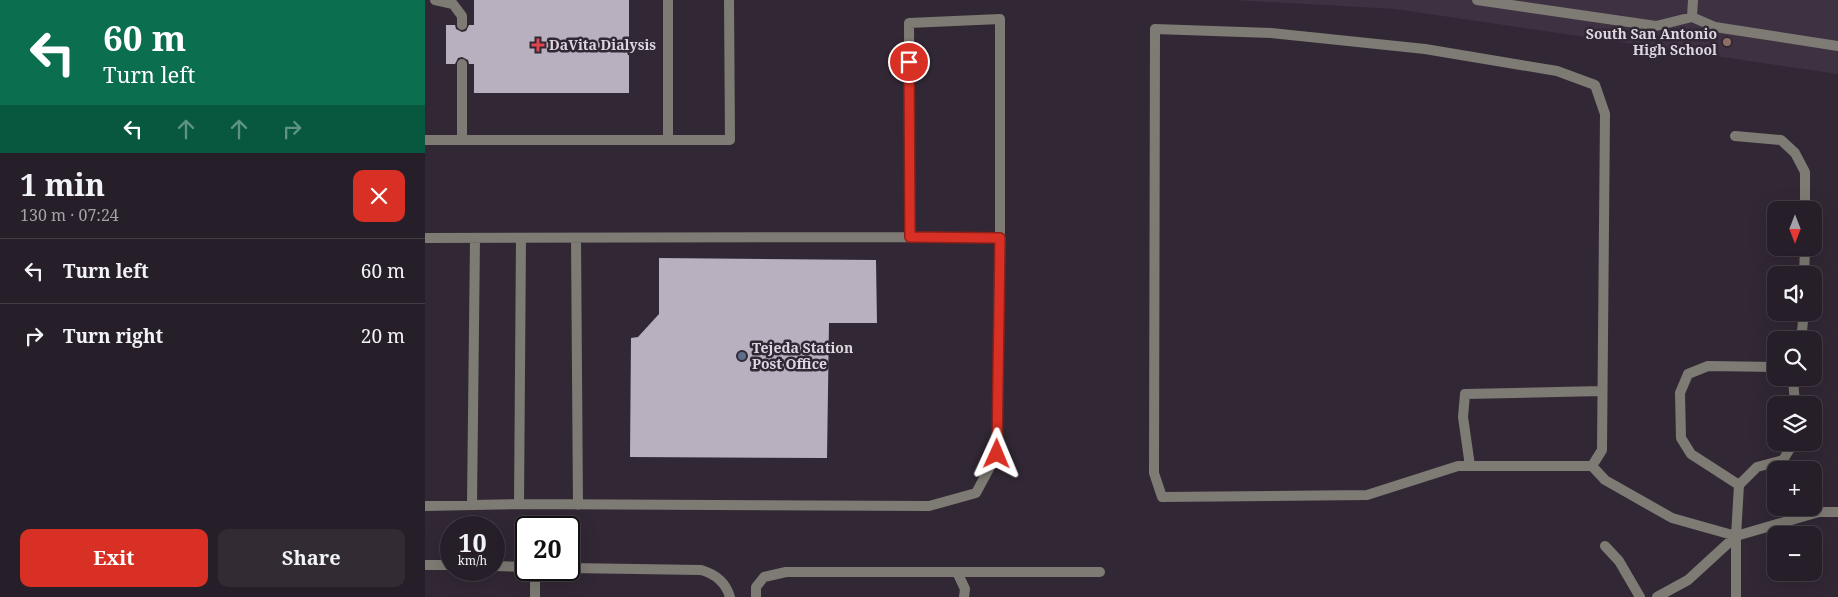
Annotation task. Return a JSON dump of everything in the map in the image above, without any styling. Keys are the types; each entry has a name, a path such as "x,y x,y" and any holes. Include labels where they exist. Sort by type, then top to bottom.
{"street":[{"path":"435,0 453,4 462,16 462,25"},
{"path":"668,0 668,140"},
{"path":"425,140 730,140 729,0"},
{"path":"1477,0 1656,26 1692,18 1715,28 1838,46"},
{"path":"1692,18 1693,0"},
{"path":"425,506 519,504 929,506 976,493 997,454 1000,238 1000,19 909,23 910,237"},
{"path":"1592,466 1602,450 1605,114 1595,84 1557,71 1425,49 1271,33 1155,29 1154,473 1162,497 1367,494 1458,466 1592,466 1605,480 1672,518 1736,536"},
{"path":"462,64 462,139"},
{"path":"1735,136 1781,140 1795,153 1805,172 1805,201"},
{"path":"425,238 1000,238"},
{"path":"472,505 475,238"},
{"path":"519,504 521,238"},
{"path":"576,238 579,505"},
{"path":"1739,485 1691,454 1681,438 1680,393 1688,374 1708,366 1767,367"},
{"path":"1470,466 1463,417 1465,394 1602,391"},
{"path":"1736,597 1736,536 1739,485 1757,467 1783,460 1788,451"},
{"path":"1657,597 1688,580 1736,536 1819,512 1838,512"},
{"path":"1605,546 1619,561 1640,597"},
{"path":"425,565 440,566"},
{"path":"580,568 701,570 711,573 722,581 731,597"},
{"path":"756,597 756,587 764,577 786,572 1099,572"},
{"path":"957,572 965,589 965,597"},
{"path":"535,581 535,597"}],"shaded area":[{"name":"South San Antonio High School","path":"1232,0 1838,0 1838,74 1395,9"}],"building":[{"name":"DaVita Dialysis","path":"474,0 629,0 629,93 474,93 474,64 469,64 468,60 462,57 458,58 455,64 446,64 446,25 455,25 456,29 462,32 466,31 469,25 474,25"},
{"path":"659,258 876,260 877,323 829,323 827,458 630,457 631,338 638,337 659,314"}],"place":[{"name":"South San Antonio High School","path":"1727,42"},
{"name":"DaVita Dialysis","path":"538,45"},
{"name":"Tejeda Station Post Office","path":"742,356"}],"route":[{"path":"909,62 910,237 1000,238 997,454"}]}
